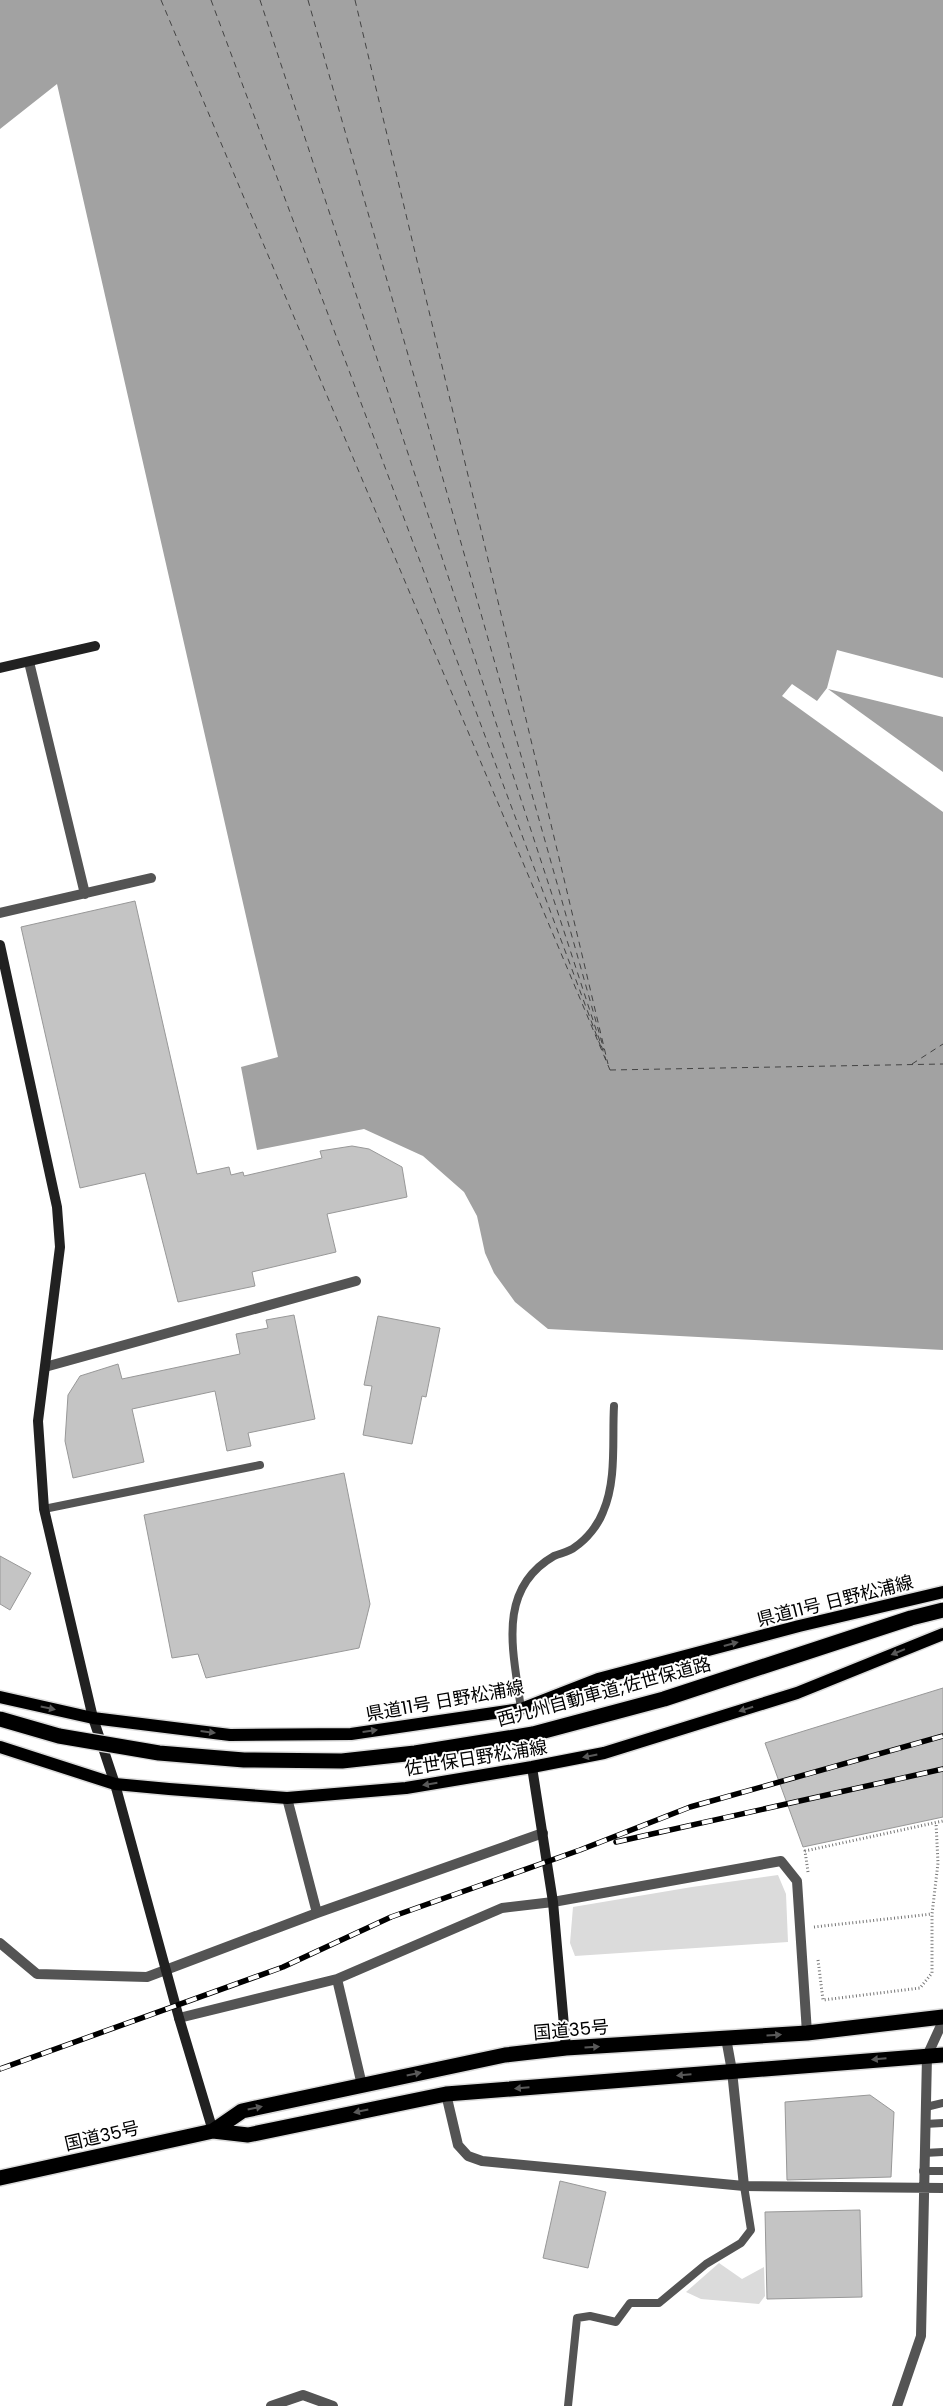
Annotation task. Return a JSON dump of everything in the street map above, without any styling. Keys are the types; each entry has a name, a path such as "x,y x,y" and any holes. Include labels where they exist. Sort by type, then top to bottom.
{"highway":[{"name":"西九州自動車道;佐世保道路","path":"0,1720 58,1736 159,1753 244,1760 342,1761 415,1753 533,1734 645,1704 943,1610"},
{"name":"国道35号","path":"213,2131 242,2111 505,2055 566,2048 807,2033 943,2017"},
{"name":"国道35号","path":"0,2178 213,2131 248,2135 446,2094 943,2055"}],"main road":[{"name":"県道11号 日野松浦線","path":"0,1697 93,1718 230,1735 351,1734 521,1709 598,1679 799,1626 943,1592"},
{"name":"佐世保日野松浦線","path":"0,1747 115,1784 287,1798 406,1788 604,1753 797,1693 943,1634"}],"street":[{"path":"0,668 94,646"},
{"path":"29,662 85,894"},
{"path":"0,913 152,878"},
{"path":"0,945 57,1207 60,1247 38,1421 44,1509 93,1718 115,1784 167,1971 178,2018 213,2131"},
{"path":"45,1367 356,1281"},
{"path":"532,1767 553,1902 566,2048"},
{"path":"287,1798 317,1913"},
{"path":"0,1943 37,1974 147,1977 317,1913 543,1833"},
{"path":"178,2018 337,1979 502,1908 553,1902 781,1861 797,1881 807,2033"},
{"path":"337,1979 362,2085"},
{"path":"897,2406 921,2336 927,2056 943,2021"},
{"path":"726,2038 732,2071 744,2186"},
{"path":"446,2094 458,2144 468,2156 482,2160 744,2186 943,2188"},
{"path":"271,2406 303,2395 333,2406"}],"lane":[{"path":"521,1709 512,1614 520,1593 538,1567 555,1556 574,1548 590,1534 603,1513 610,1488 614,1406"},
{"path":"44,1509 260,1466"},
{"path":"926,2107 943,2103"},
{"path":"925,2124 943,2124"},
{"path":"924,2153 943,2152"},
{"path":"924,2171 943,2171"},
{"path":"568,2406 577,2318 590,2316 616,2322 630,2302 659,2303 706,2264 741,2244 751,2230 744,2186"}],"path":[{"path":"808,1880 805,1851 943,1821"},
{"path":"817,1955 823,2000 920,1988 932,1974 932,1914 938,1863 936,1823"},
{"path":"814,1927 932,1914"},
{"path":"813,1918 815,1936"}],"shaded area":[{"path":"0,0 943,0 943,1350 548,1329 515,1302 494,1273 485,1253 477,1216 464,1192 423,1156 364,1129 257,1150 241,1067 278,1057 57,84 0,129"},
{"path":"778,1875 786,1894 788,1942 575,1956 570,1943 573,1907"},
{"path":"719,2263 742,2279 764,2267 765,2296 759,2304 701,2299 686,2292"}],"pier":[{"path":"837,650 943,678 943,717 828,689 943,772 943,812 782,696 792,684 817,701 827,688"}],"building":[{"path":"135,901 197,1174 229,1167 231,1175 243,1172 244,1176 322,1158 320,1151 352,1146 369,1149 402,1167 407,1197 327,1214 336,1252 252,1272 255,1286 178,1302 145,1173 80,1188 21,927"},
{"path":"294,1315 315,1419 248,1433 251,1446 227,1451 215,1391 132,1409 144,1462 73,1478 65,1441 68,1395 80,1376 118,1364 122,1379 240,1354 236,1334 268,1328 266,1320"},
{"path":"378,1316 440,1328 426,1397 422,1396 412,1444 363,1435 372,1386 364,1385"},
{"path":"344,1473 370,1604 359,1648 206,1678 198,1654 172,1658 144,1515"},
{"path":"0,1556 31,1573 10,1610 0,1604"},
{"path":"943,1688 943,1817 803,1847 765,1743"},
{"path":"870,2095 894,2112 891,2177 787,2180 785,2102"},
{"path":"560,2181 606,2192 588,2268 543,2258"},
{"path":"860,2210 862,2297 767,2299 765,2212"}],"ferry route":[{"path":"161,0 610,1070"},
{"path":"211,0 602,1050"},
{"path":"260,0 606,1060"},
{"path":"308,0 604,1050"},
{"path":"355,0 608,1064"},
{"path":"912,1064 943,1044"},
{"path":"610,1070 943,1064"}],"railway":[{"path":"0,2069 283,1967 391,1917 580,1850 690,1807 943,1736"},
{"path":"616,1842 943,1769"}]}
